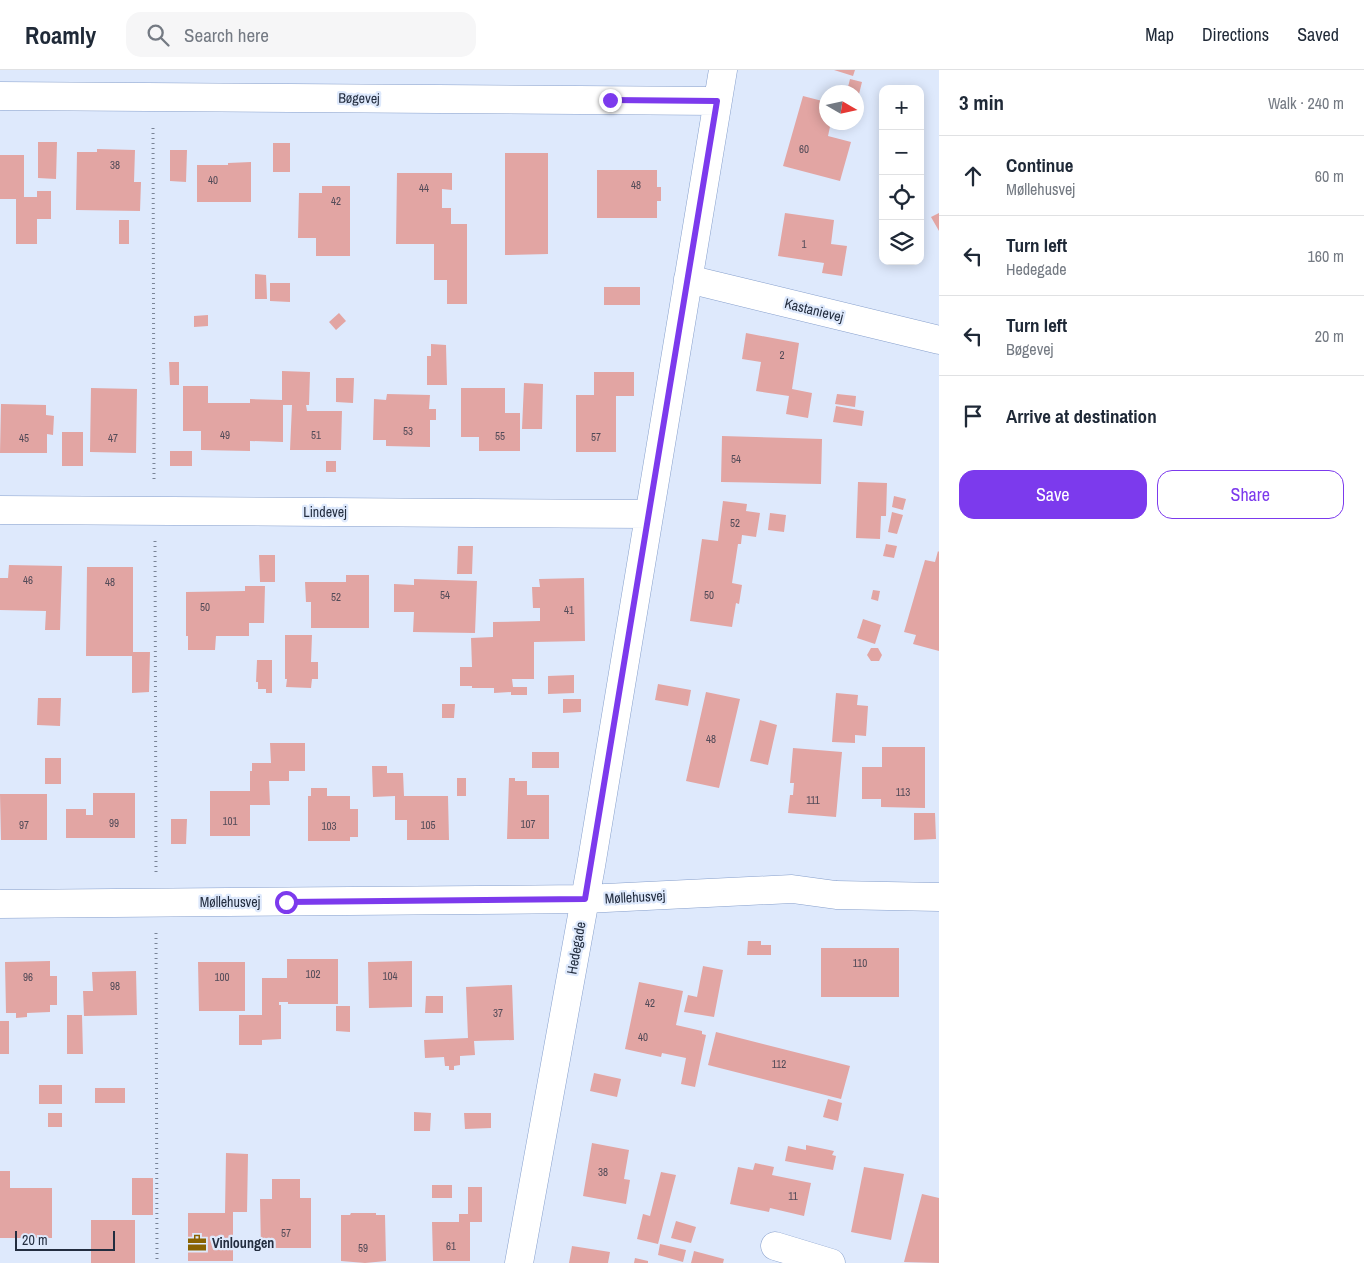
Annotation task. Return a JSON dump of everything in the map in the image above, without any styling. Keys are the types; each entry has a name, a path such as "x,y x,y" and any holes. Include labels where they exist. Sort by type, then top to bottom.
{"street":[{"name":"Hedegade","path":"519,1263 585,899 723,70"},
{"name":"Bøgevej","path":"0,96 717,101"},
{"name":"Kastanievej","path":"688,279 939,340"},
{"name":"Lindevej","path":"0,510 649,514"},
{"name":"Møllehusvej","path":"0,904 585,899 792,889 836,895 939,897"},
{"path":"775,1246 832,1263"}],"path":[{"path":"153,96 157,1263"}],"building":[{"path":"834,70 855,70 853,76"},
{"path":"850,79 862,82 861,85 848,85"},
{"path":"803,96 819,100 819,130 829,130 828,136 851,142 840,181 783,166"},
{"path":"38,142 57,142 56,179 38,178"},
{"path":"273,143 290,143 290,172 273,172"},
{"path":"97,149 135,150 134,182 141,182 140,211 76,210 77,152 97,152"},
{"path":"170,150 187,150 186,182 170,181"},
{"path":"505,153 548,153 548,254 505,255"},
{"path":"0,155 24,155 24,197 37,197 37,191 51,191 51,219 37,219 37,244 16,244 16,199 0,199"},
{"path":"251,162 251,202 197,202 197,165 228,165 228,163"},
{"path":"597,170 657,170 657,187 661,187 661,201 657,201 657,218 597,218"},
{"path":"397,173 452,173 452,190 442,189 442,208 451,208 451,224 467,224 467,304 447,304 447,280 434,280 434,244 396,244"},
{"path":"322,186 350,186 350,256 316,256 316,238 298,238 299,193 322,193"},
{"path":"785,213 834,220 831,244 847,246 842,276 822,273 824,263 778,256"},
{"path":"939,213 939,231 931,217"},
{"path":"119,220 129,220 129,244 119,244"},
{"path":"255,274 266,275 267,299 255,299"},
{"path":"270,283 290,283 290,302 270,301"},
{"path":"604,287 640,287 640,305 604,305"},
{"path":"339,313 346,321 336,330 329,322"},
{"path":"208,315 208,326 194,327 194,316"},
{"path":"746,333 799,343 792,389 812,393 808,418 786,414 789,396 756,391 761,362 742,359"},
{"path":"431,344 446,345 447,385 427,385 427,356 431,356"},
{"path":"169,362 179,362 179,385 170,385"},
{"path":"282,371 310,372 309,405 306,405 307,411 342,411 341,450 290,450 292,405 283,405 283,442 250,441 250,451 201,450 201,431 183,431 183,386 208,386 208,403 250,403 250,399 282,400"},
{"path":"594,372 634,372 634,396 616,396 616,452 576,452 576,395 594,395"},
{"path":"336,378 354,378 353,403 336,402"},
{"path":"524,383 543,384 542,429 522,429"},
{"path":"91,388 137,389 136,453 90,452"},
{"path":"461,388 505,388 505,413 520,413 520,451 479,451 479,437 461,437"},
{"path":"387,394 430,395 429,409 436,409 436,420 430,420 430,447 386,446 386,440 373,440 374,399 386,400"},
{"path":"837,394 856,396 855,407 835,404"},
{"path":"1,404 46,405 46,415 54,416 53,435 47,434 47,453 0,453"},
{"path":"836,406 864,411 862,426 833,422"},
{"path":"62,432 83,432 83,466 62,466"},
{"path":"722,436 822,439 821,484 721,482"},
{"path":"170,451 192,451 192,466 170,466"},
{"path":"326,461 336,461 336,472 326,472"},
{"path":"858,482 887,483 886,516 881,516 880,539 856,538"},
{"path":"894,496 906,499 903,510 892,507"},
{"path":"723,501 747,504 746,511 760,513 756,537 742,535 741,544 738,544 732,583 742,585 739,604 736,603 732,627 690,621 702,539 718,541"},
{"path":"892,512 903,515 897,534 888,532"},
{"path":"770,513 786,515 784,532 768,530"},
{"path":"886,544 897,546 894,558 883,556"},
{"path":"458,546 473,546 472,574 457,574"},
{"path":"938,551 939,651 913,644 916,635 904,632 925,560 935,562"},
{"path":"259,555 275,555 275,582 260,582"},
{"path":"9,565 62,566 60,630 45,630 46,611 0,610 0,578 8,578"},
{"path":"87,567 133,567 133,652 150,652 149,692 132,693 132,656 86,656"},
{"path":"346,575 369,575 369,628 311,628 311,602 306,602 305,582 346,582"},
{"path":"584,578 585,641 534,642 534,679 512,679 513,687 527,687 527,695 511,695 511,692 494,693 494,688 460,686 460,667 472,667 471,638 493,637 493,622 540,621 540,608 533,608 532,587 540,587 539,579"},
{"path":"414,579 477,581 475,633 413,632 414,612 394,612 394,584 414,585"},
{"path":"245,586 265,586 264,623 249,623 249,636 216,636 215,650 188,650 188,636 186,636 186,592 245,591"},
{"path":"873,590 880,591 878,601 871,599"},
{"path":"863,619 881,625 875,644 857,638"},
{"path":"285,635 312,635 311,662 318,662 318,679 312,679 311,688 286,687"},
{"path":"871,648 878,648 882,655 879,661 871,661 867,655"},
{"path":"257,660 272,660 272,693 266,693 266,689 258,689 258,682 256,682"},
{"path":"574,675 574,693 548,694 548,676"},
{"path":"658,684 691,690 688,706 655,700"},
{"path":"706,692 740,699 719,788 686,781"},
{"path":"836,693 858,695 857,705 868,706 866,736 855,735 855,743 832,742"},
{"path":"38,698 61,698 60,726 37,725"},
{"path":"563,699 581,699 581,712 563,713"},
{"path":"442,704 455,704 454,718 442,718"},
{"path":"760,720 777,725 768,765 750,761"},
{"path":"270,743 305,743 305,771 289,771 289,781 269,781 270,805 250,805 250,836 210,836 210,791 250,791 252,763 271,763"},
{"path":"882,747 925,747 925,808 881,807 881,799 862,799 862,767 882,767"},
{"path":"793,748 842,752 836,817 788,813 790,795 793,795 794,783 790,783"},
{"path":"532,752 559,752 559,768 532,768"},
{"path":"45,758 61,758 61,784 45,784"},
{"path":"372,766 387,766 387,773 403,773 404,796 448,796 449,840 407,840 407,820 395,820 395,796 373,797"},
{"path":"457,778 466,778 466,796 457,796"},
{"path":"509,778 515,778 515,781 527,781 527,795 549,795 549,839 507,839"},
{"path":"311,788 327,788 327,796 350,796 350,809 358,809 358,837 350,837 350,841 308,841 308,796 311,796"},
{"path":"93,793 135,793 135,838 66,838 66,809 86,809 86,815 93,815"},
{"path":"0,794 47,794 47,840 1,840"},
{"path":"914,813 935,813 936,839 914,840"},
{"path":"171,819 187,819 186,844 171,844"},
{"path":"748,941 761,941 761,945 771,945 771,955 747,955"},
{"path":"821,948 899,948 899,997 821,997"},
{"path":"287,959 338,959 338,1004 288,1004 288,1002 279,1002 279,1005 281,1005 281,1039 262,1040 262,1045 239,1045 239,1015 262,1015 262,978 287,978"},
{"path":"50,961 50,976 57,976 57,1005 50,1005 50,1012 27,1013 27,1017 16,1018 16,1013 6,1013 5,962"},
{"path":"412,961 412,1007 369,1008 368,962"},
{"path":"198,962 245,962 245,1011 199,1011"},
{"path":"703,966 723,970 714,1017 684,1012 688,995 697,997"},
{"path":"136,971 137,1015 84,1016 83,991 93,991 92,972"},
{"path":"639,982 683,991 676,1025 702,1031 702,1034 706,1035 695,1087 681,1084 686,1058 662,1053 661,1057 625,1049"},
{"path":"512,985 514,1040 474,1041 475,1055 460,1056 460,1065 454,1066 454,1070 449,1070 449,1066 445,1066 444,1057 425,1058 424,1040 468,1038 466,987"},
{"path":"426,996 443,996 443,1013 425,1013"},
{"path":"336,1006 350,1006 350,1032 336,1031"},
{"path":"67,1015 82,1015 83,1054 67,1054"},
{"path":"0,1021 9,1021 9,1054 0,1054"},
{"path":"716,1032 850,1066 841,1099 708,1065"},
{"path":"594,1073 621,1079 617,1097 590,1091"},
{"path":"39,1085 62,1085 62,1104 39,1104"},
{"path":"95,1088 125,1088 125,1103 95,1103"},
{"path":"828,1099 842,1103 838,1121 823,1117"},
{"path":"414,1112 431,1113 430,1131 414,1131"},
{"path":"48,1113 62,1113 62,1127 48,1127"},
{"path":"464,1113 491,1113 491,1128 465,1129"},
{"path":"592,1143 629,1150 624,1179 630,1180 626,1204 583,1196"},
{"path":"806,1145 834,1151 832,1155 836,1156 833,1170 785,1161 788,1146 806,1150"},
{"path":"226,1153 248,1154 247,1212 233,1212 233,1261 188,1261 188,1213 225,1213"},
{"path":"755,1163 774,1167 772,1175 811,1183 804,1216 770,1208 769,1212 730,1204 738,1167 753,1170"},
{"path":"864,1167 904,1174 891,1240 851,1232"},
{"path":"0,1171 10,1171 10,1188 52,1188 52,1238 0,1238"},
{"path":"661,1172 676,1175 658,1244 637,1239 643,1214 650,1216"},
{"path":"132,1178 153,1178 153,1215 132,1215"},
{"path":"272,1179 300,1179 300,1198 311,1198 311,1248 261,1248 260,1199 272,1199"},
{"path":"432,1185 452,1185 452,1198 432,1198"},
{"path":"468,1187 482,1187 482,1222 470,1222 470,1261 433,1261 432,1222 459,1222 459,1214 468,1214"},
{"path":"922,1194 939,1198 939,1263 904,1262"},
{"path":"351,1213 385,1215 386,1261 365,1263 341,1261 341,1215 350,1215"},
{"path":"91,1220 135,1220 135,1263 91,1263"},
{"path":"676,1221 696,1227 691,1243 671,1238"},
{"path":"660,1244 686,1250 683,1262 658,1255"},
{"path":"572,1246 610,1252 608,1263 569,1263"},
{"path":"694,1251 724,1259 723,1263 691,1263"},
{"path":"635,1258 648,1261 648,1263 634,1263"}],"place":[{"name":"Vinloungen","path":"197,1243"}],"route":[{"path":"286,902 585,899 717,101 610,100"}]}
